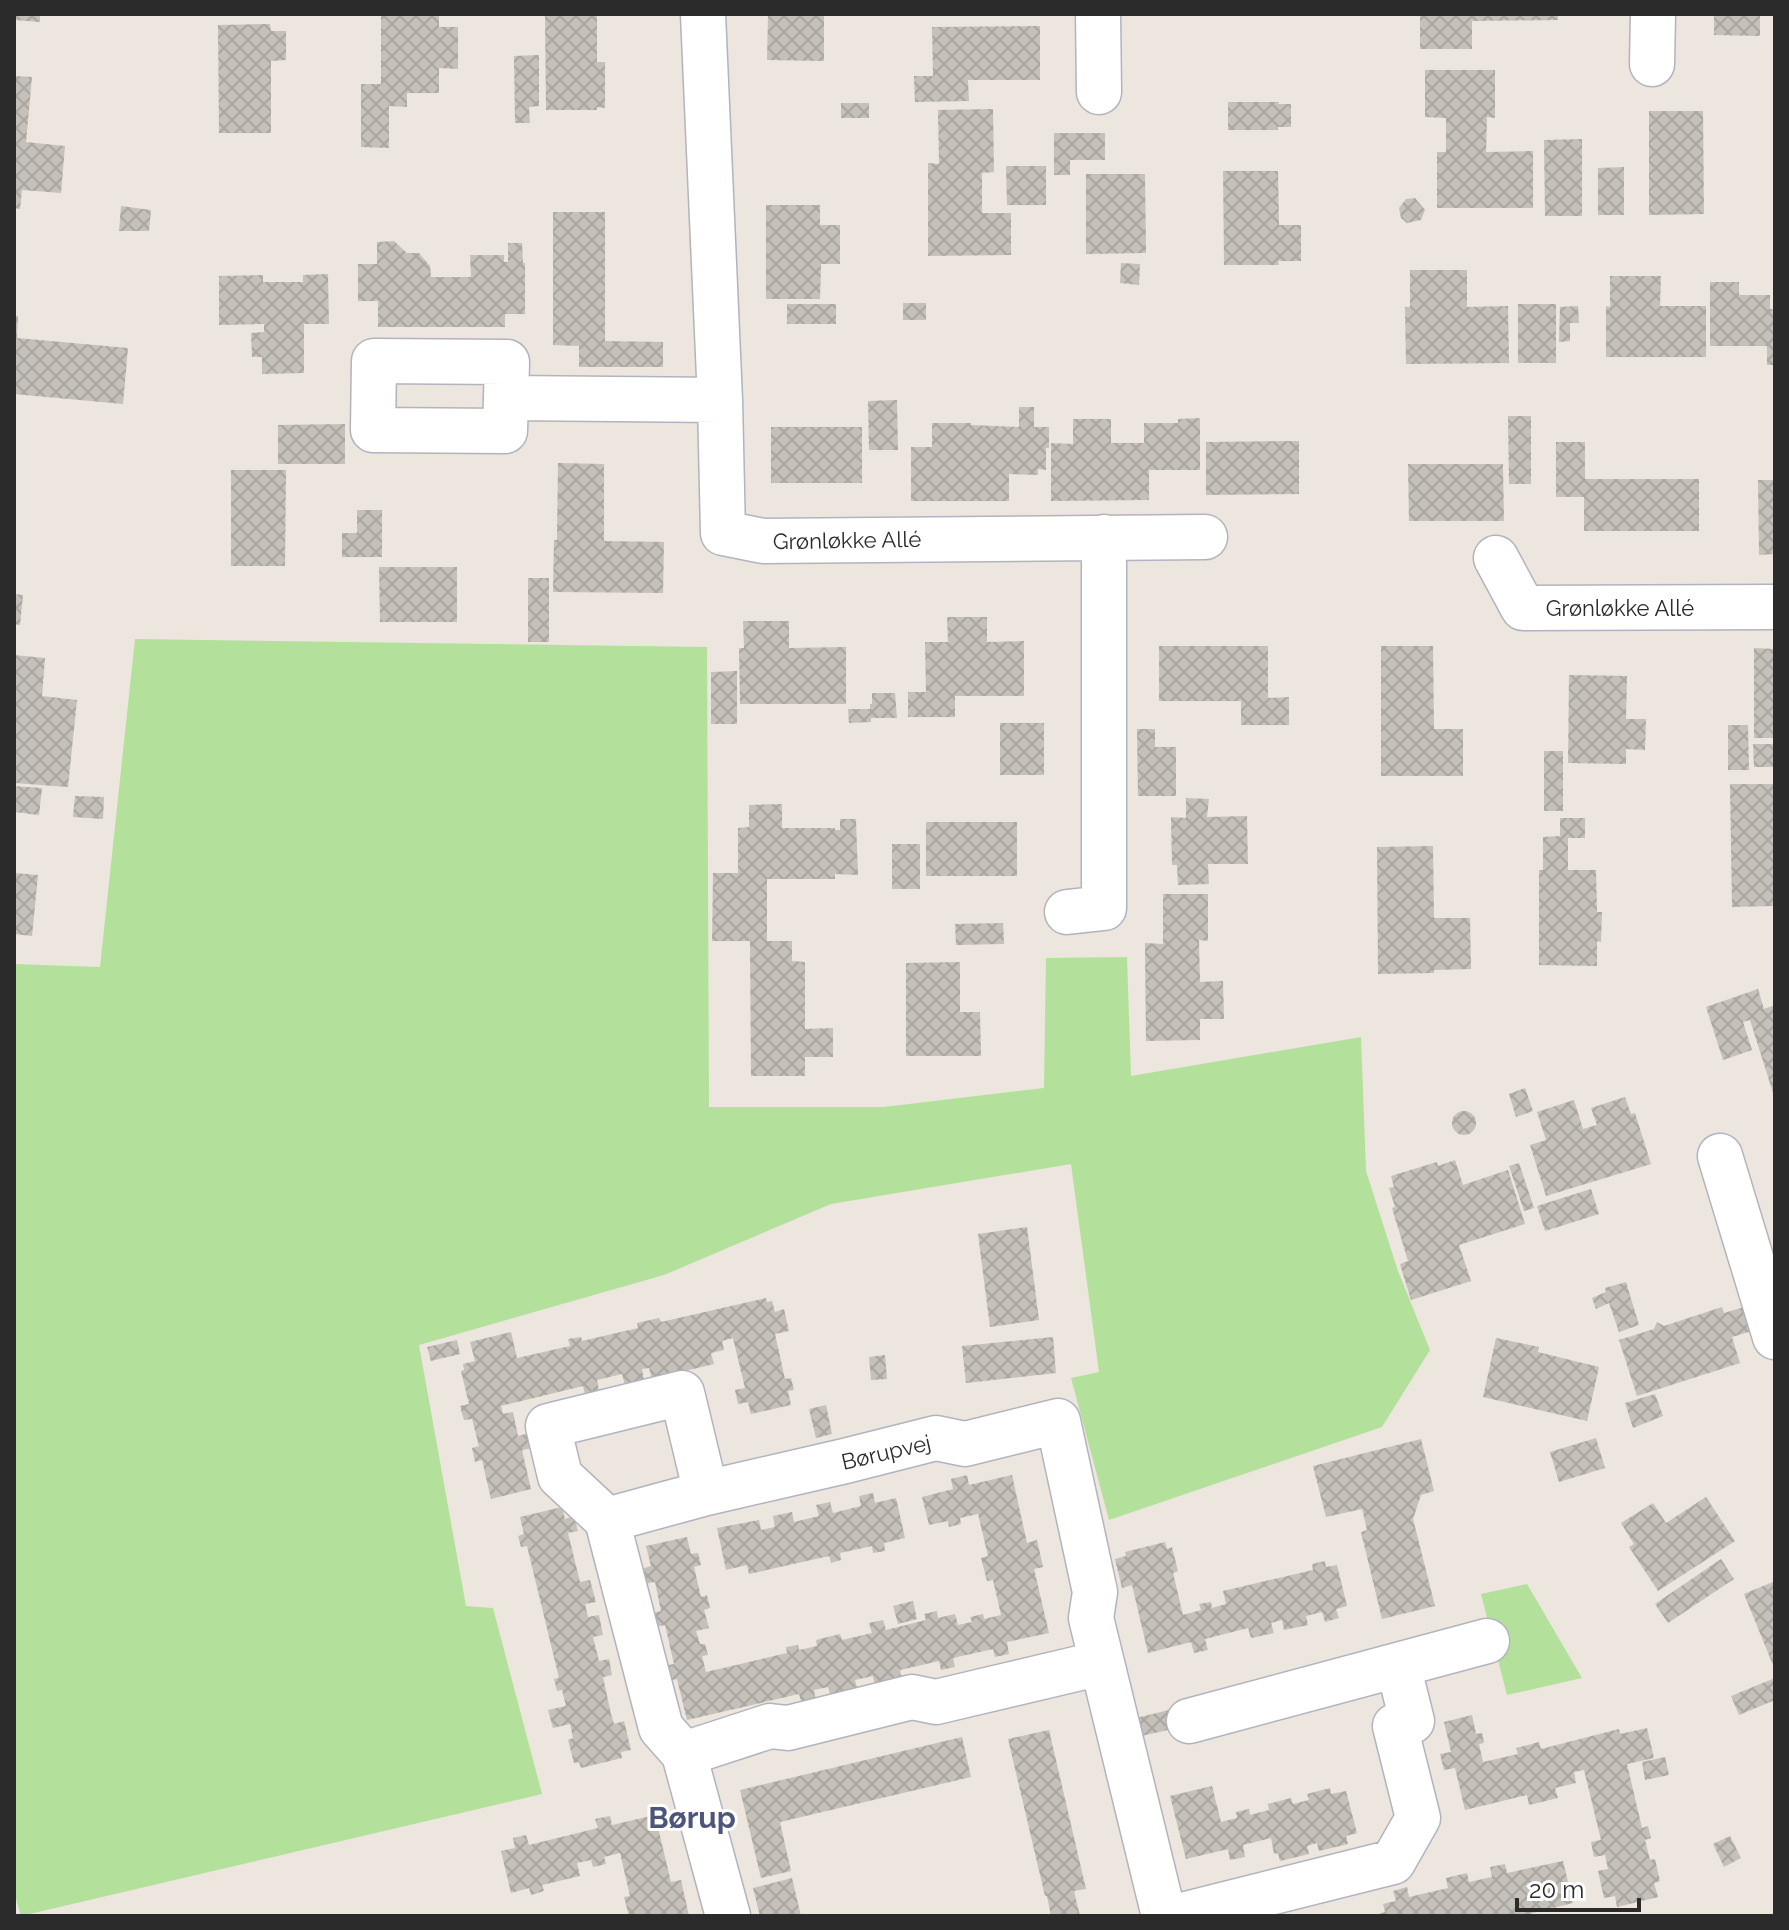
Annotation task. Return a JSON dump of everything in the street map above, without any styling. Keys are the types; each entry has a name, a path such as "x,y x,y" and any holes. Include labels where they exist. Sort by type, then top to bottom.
{"street":[{"name":"Grønløkke Allé","path":"703,14 723,533 763,541 1205,537"},
{"path":"1098,14 1099,92"},
{"path":"1652,64 1653,14"},
{"path":"506,398 720,400"},
{"path":"1067,912 1104,908 1104,537"},
{"name":"Grønløkke Allé","path":"1496,558 1523,608 1775,607"},
{"path":"1720,1156 1775,1337"},
{"path":"706,1493 682,1393 548,1426 560,1476 607,1520 661,1728 684,1754 728,1916"},
{"name":"Børupvej","path":"607,1520 936,1438 965,1444 1058,1421 1095,1592 1091,1618 1164,1916"},
{"path":"1189,1721 1487,1641"},
{"path":"684,1754 770,1726 788,1728 912,1697 936,1702 1101,1663"},
{"path":"1178,1916 1393,1862 1418,1818 1395,1726 1412,1721 1398,1665"}],"green space":[{"path":"135,639 707,647 709,1107 884,1107 1044,1088 1046,958 1127,957 1131,1076 1361,1037 1366,1171 1398,1271 1430,1350 1382,1427 1109,1520 1071,1378 1099,1372 1071,1164 831,1204 664,1275 419,1345 466,1606 493,1608 542,1794 21,1916 14,1892 14,964 100,967"},
{"path":"1527,1584 1582,1678 1507,1695 1481,1594"}],"building":[{"path":"14,14 40,14 40,22 14,20"},
{"path":"381,14 439,14 439,27 458,27 458,69 439,68 439,93 407,93 407,107 389,106 389,148 361,147 361,84 381,84"},
{"path":"545,14 597,14 597,62 605,62 605,108 546,110"},
{"path":"768,14 824,14 824,61 767,60"},
{"path":"1558,14 1558,20 1472,21 1472,49 1420,49 1420,15"},
{"path":"1714,14 1760,14 1760,36 1714,35"},
{"path":"270,24 271,31 286,31 286,60 271,61 271,133 219,133 218,25"},
{"path":"1040,26 1040,80 968,80 969,101 915,102 914,76 933,76 932,27"},
{"path":"539,55 539,106 529,107 530,123 515,123 514,56"},
{"path":"1425,70 1495,70 1495,118 1487,117 1486,152 1533,151 1533,208 1437,208 1437,152 1446,152 1446,118 1425,117"},
{"path":"14,76 32,77 26,142 65,146 61,193 22,190 20,209 14,208"},
{"path":"1228,102 1291,104 1291,127 1228,130"},
{"path":"841,103 869,103 869,118 841,118"},
{"path":"993,109 994,172 982,173 982,213 1011,213 1011,255 928,256 928,163 939,164 938,110"},
{"path":"1649,111 1703,111 1704,214 1649,215"},
{"path":"1054,133 1105,133 1105,160 1070,160 1070,175 1054,175"},
{"path":"1582,139 1582,216 1545,216 1544,140"},
{"path":"1006,166 1046,166 1046,205 1007,205"},
{"path":"1624,167 1624,215 1598,215 1598,168"},
{"path":"1223,171 1278,171 1279,225 1301,225 1301,261 1278,261 1279,265 1224,265"},
{"path":"1086,174 1145,174 1146,253 1086,254"},
{"path":"1415,198 1425,210 1421,220 1407,223 1401,218 1399,208 1406,199"},
{"path":"766,205 820,205 820,225 840,225 840,264 821,264 820,299 766,299"},
{"path":"121,206 151,210 149,231 119,231"},
{"path":"553,212 605,212 605,341 663,342 663,367 579,367 579,346 553,345"},
{"path":"394,241 407,253 419,253 430,266 431,277 471,277 470,255 504,255 504,262 508,262 508,243 522,243 525,314 505,314 505,327 378,327 378,301 358,301 358,264 377,264 377,242"},
{"path":"1121,263 1140,264 1139,285 1120,283"},
{"path":"1410,270 1467,270 1467,307 1508,306 1509,363 1406,364 1405,307 1410,307"},
{"path":"328,274 329,324 304,324 304,373 262,374 262,357 252,357 251,333 264,332 264,324 219,325 219,276 263,275 263,282 303,282 303,275"},
{"path":"1610,276 1661,276 1660,306 1706,306 1706,357 1606,357 1606,306 1610,307"},
{"path":"1710,282 1739,282 1739,295 1770,295 1770,309 1775,309 1775,365 1767,365 1767,346 1710,346"},
{"path":"903,303 926,303 926,320 903,320"},
{"path":"787,304 836,304 836,324 787,324"},
{"path":"1518,304 1556,304 1556,363 1518,363"},
{"path":"1578,306 1579,323 1570,323 1570,341 1559,342 1560,307"},
{"path":"14,316 18,316 17,338 128,348 123,404 14,394"},
{"path":"897,400 898,450 869,450 868,401"},
{"path":"1019,407 1034,407 1034,427 1049,427 1046,470 1038,469 1038,475 1009,474 1009,501 911,501 911,447 932,447 932,423 1019,427"},
{"path":"1508,416 1531,416 1531,484 1509,484"},
{"path":"1200,418 1200,470 1149,470 1149,500 1051,501 1051,443 1073,444 1073,419 1111,419 1111,443 1144,443 1144,423 1178,423 1178,419"},
{"path":"345,424 345,464 278,464 278,425"},
{"path":"771,427 862,427 862,483 771,483"},
{"path":"1299,441 1299,494 1206,495 1206,442"},
{"path":"1556,442 1585,442 1585,479 1699,479 1699,531 1584,531 1584,497 1556,497"},
{"path":"558,463 604,464 604,541 664,542 663,593 553,592"},
{"path":"1408,464 1503,464 1504,521 1409,521"},
{"path":"231,470 286,470 285,566 231,566"},
{"path":"1758,480 1775,480 1775,554 1759,555"},
{"path":"357,510 382,510 382,557 342,557 342,533 357,533"},
{"path":"379,567 457,567 457,622 380,622"},
{"path":"528,578 549,578 549,642 528,642"},
{"path":"14,594 23,595 20,625 14,624"},
{"path":"947,617 987,617 987,642 1024,641 1024,696 955,696 955,717 908,717 908,692 926,692 925,642 948,642"},
{"path":"743,621 789,621 789,648 846,647 846,704 740,704 739,648 744,648"},
{"path":"1159,646 1268,646 1268,698 1289,697 1289,725 1241,725 1241,701 1159,701"},
{"path":"1381,646 1433,646 1434,729 1463,729 1463,776 1381,776"},
{"path":"1754,648 1775,649 1775,738 1754,738"},
{"path":"14,655 45,658 42,696 77,700 68,787 14,783"},
{"path":"737,671 737,724 711,724 711,672"},
{"path":"1569,675 1627,676 1626,719 1646,719 1645,750 1626,749 1626,764 1568,763"},
{"path":"872,693 895,693 897,718 871,718 871,722 849,723 848,709 870,709"},
{"path":"1000,723 1044,723 1044,775 1000,775"},
{"path":"1728,725 1748,725 1749,770 1728,770"},
{"path":"1137,729 1155,729 1155,747 1176,747 1176,796 1138,796"},
{"path":"1753,744 1775,744 1775,767 1754,767"},
{"path":"1544,751 1563,751 1563,811 1544,811"},
{"path":"1730,784 1775,784 1775,906 1732,907"},
{"path":"14,786 42,788 39,815 14,812"},
{"path":"75,796 104,797 103,819 73,817"},
{"path":"1186,798 1209,799 1207,817 1247,816 1248,864 1208,864 1209,884 1178,885 1177,865 1172,865 1171,817 1186,818"},
{"path":"782,804 782,828 840,830 840,819 856,819 858,875 835,874 835,879 767,879 767,941 792,941 792,961 805,962 805,1029 833,1028 833,1057 805,1057 805,1076 751,1076 750,941 712,941 713,873 738,873 738,828 749,827 749,805"},
{"path":"1560,818 1585,818 1585,838 1568,838 1568,870 1596,870 1597,912 1602,912 1597,966 1539,965 1539,870 1543,870 1543,837 1560,836"},
{"path":"926,822 1017,822 1017,876 926,876"},
{"path":"892,844 920,844 920,889 892,889"},
{"path":"1433,846 1434,918 1470,918 1471,969 1378,974 1377,847"},
{"path":"14,873 38,875 32,936 14,934"},
{"path":"1163,894 1208,894 1208,941 1199,940 1200,982 1223,981 1224,1019 1200,1019 1200,1040 1146,1041 1145,943 1163,944"},
{"path":"1003,923 1004,944 956,945 955,924"},
{"path":"960,962 960,1012 980,1012 981,1056 906,1056 906,963"},
{"path":"1758,989 1764,1009 1775,1005 1774,1096 1750,1020 1743,1022 1752,1050 1723,1060 1706,1007"},
{"path":"1525,1088 1533,1111 1516,1117 1509,1094"},
{"path":"1625,1097 1631,1114 1635,1113 1651,1164 1546,1196 1530,1145 1546,1140 1537,1112 1574,1100 1583,1129 1597,1125 1591,1108"},
{"path":"1464,1111 1473,1114 1476,1123 1473,1132 1464,1135 1455,1132 1452,1123 1455,1114"},
{"path":"1455,1160 1463,1185 1508,1170 1525,1224 1459,1245 1471,1281 1411,1300 1400,1264 1408,1261 1392,1208 1395,1207 1389,1188 1394,1187 1391,1176 1437,1162 1438,1166"},
{"path":"1519,1163 1534,1208 1524,1211 1509,1166"},
{"path":"1591,1189 1599,1214 1545,1231 1537,1206"},
{"path":"1027,1227 1039,1320 990,1327 978,1234"},
{"path":"1626,1282 1639,1325 1619,1332 1609,1303 1596,1309 1592,1298 1606,1292 1605,1288"},
{"path":"766,1298 767,1302 772,1301 775,1312 784,1309 789,1331 775,1334 785,1379 791,1378 794,1390 788,1391 791,1405 751,1414 748,1402 738,1404 735,1390 745,1388 733,1338 722,1341 724,1350 711,1353 714,1364 652,1379 649,1368 642,1369 644,1381 625,1385 622,1374 597,1380 599,1391 585,1394 583,1386 501,1406 503,1414 513,1412 518,1436 529,1433 532,1448 522,1450 531,1489 491,1499 482,1460 475,1462 472,1448 479,1446 472,1419 464,1420 460,1406 469,1404 461,1371 464,1370 463,1364 475,1361 470,1342 511,1332 517,1358 570,1346 568,1339 581,1337 582,1341 638,1328 637,1323 659,1318 661,1322"},
{"path":"1722,1307 1724,1313 1744,1307 1752,1331 1732,1337 1740,1363 1637,1396 1619,1340 1654,1329 1657,1322 1664,1326"},
{"path":"1053,1337 1056,1373 966,1383 962,1346"},
{"path":"1496,1338 1539,1347 1538,1352 1599,1367 1587,1421 1483,1397"},
{"path":"457,1340 460,1354 431,1361 427,1347"},
{"path":"885,1355 887,1379 871,1380 869,1357"},
{"path":"1655,1394 1663,1416 1633,1428 1625,1403"},
{"path":"826,1405 832,1434 816,1438 809,1409"},
{"path":"1596,1438 1605,1468 1559,1482 1550,1452"},
{"path":"1421,1439 1434,1491 1421,1495 1413,1519 1435,1606 1382,1619 1361,1532 1367,1530 1362,1509 1326,1517 1313,1466"},
{"path":"967,1475 969,1485 1012,1475 1027,1543 1037,1540 1043,1567 1034,1569 1049,1633 1007,1642 1009,1654 995,1657 993,1649 953,1658 955,1667 941,1670 939,1661 900,1670 902,1681 875,1687 873,1676 855,1680 858,1691 831,1697 828,1687 814,1690 816,1702 802,1705 799,1694 687,1720 677,1679 668,1681 664,1666 674,1664 665,1625 655,1627 652,1613 661,1611 655,1582 644,1584 641,1569 651,1566 646,1546 687,1537 691,1554 698,1553 701,1565 694,1567 701,1597 707,1595 710,1608 704,1610 709,1628 696,1631 708,1655 702,1656 706,1672 787,1653 786,1647 798,1645 799,1650 817,1646 816,1640 840,1634 842,1640 872,1633 869,1623 883,1620 886,1630 926,1620 924,1614 937,1611 938,1618 955,1614 958,1625 972,1622 970,1617 983,1614 984,1619 1001,1615 993,1580 987,1581 981,1558 988,1556 978,1514 960,1518 961,1524 949,1527 948,1521 929,1525 922,1497 953,1489 951,1479"},
{"path":"873,1493 875,1503 896,1498 905,1538 884,1543 885,1551 873,1553 872,1546 840,1553 841,1560 831,1563 829,1556 749,1574 747,1565 726,1570 717,1528 759,1520 761,1530 775,1527 773,1516 792,1512 794,1522 819,1516 816,1505 830,1502 833,1513 861,1506 859,1496"},
{"path":"1706,1497 1735,1541 1658,1591 1629,1547 1634,1544 1621,1523 1653,1503 1666,1523"},
{"path":"562,1507 565,1519 574,1516 578,1531 568,1533 580,1582 590,1580 596,1602 585,1604 588,1617 599,1615 603,1635 593,1637 599,1661 609,1659 612,1675 603,1677 611,1714 614,1724 624,1721 631,1750 621,1752 622,1758 581,1768 579,1762 574,1763 568,1740 573,1738 570,1724 553,1728 548,1710 566,1706 562,1690 557,1691 554,1679 559,1678 527,1546 521,1547 518,1536 524,1534 520,1517"},
{"path":"1165,1542 1167,1549 1172,1547 1178,1571 1173,1573 1183,1615 1201,1610 1199,1604 1211,1602 1212,1608 1226,1604 1223,1591 1313,1570 1312,1564 1325,1561 1326,1567 1337,1565 1347,1606 1336,1609 1339,1618 1325,1622 1322,1612 1306,1616 1308,1625 1284,1630 1282,1620 1271,1623 1274,1633 1251,1638 1248,1628 1205,1639 1208,1650 1194,1653 1191,1642 1148,1653 1132,1585 1122,1588 1115,1559 1126,1556 1125,1552"},
{"path":"1721,1559 1734,1579 1668,1623 1655,1604"},
{"path":"1775,1581 1775,1670 1744,1594"},
{"path":"913,1601 917,1619 898,1624 893,1606"},
{"path":"1775,1678 1775,1700 1739,1715 1731,1696"},
{"path":"1177,1708 1181,1727 1137,1737 1132,1719"},
{"path":"1472,1715 1476,1734 1482,1733 1484,1743 1479,1744 1483,1762 1518,1754 1516,1748 1539,1742 1541,1749 1619,1729 1620,1734 1647,1728 1654,1758 1627,1764 1642,1828 1648,1826 1651,1838 1645,1840 1650,1860 1655,1859 1660,1881 1654,1883 1658,1897 1617,1907 1615,1896 1604,1898 1598,1871 1608,1869 1605,1855 1594,1857 1591,1842 1601,1840 1584,1770 1574,1772 1576,1783 1555,1788 1558,1798 1529,1805 1527,1795 1465,1810 1455,1768 1444,1770 1440,1754 1451,1752 1444,1722"},
{"path":"1049,1730 1086,1889 1074,1891 1080,1916 1051,1916 1008,1739"},
{"path":"962,1737 971,1777 780,1822 791,1871 761,1878 740,1790"},
{"path":"1665,1757 1669,1775 1645,1780 1642,1762"},
{"path":"1212,1786 1221,1822 1237,1818 1236,1812 1249,1809 1250,1815 1269,1810 1268,1804 1291,1798 1293,1804 1309,1800 1307,1794 1330,1788 1331,1794 1346,1791 1357,1833 1346,1836 1348,1844 1319,1851 1317,1843 1307,1846 1309,1854 1280,1861 1278,1853 1274,1854 1271,1838 1243,1845 1245,1857 1230,1860 1228,1849 1186,1859 1170,1796"},
{"path":"655,1815 671,1882 681,1880 689,1916 629,1916 624,1897 630,1896 620,1853 604,1857 606,1864 593,1867 591,1860 577,1863 580,1876 542,1885 544,1891 531,1895 529,1888 511,1893 501,1851 515,1848 513,1838 526,1835 529,1845 598,1828 595,1819 610,1816 612,1825"},
{"path":"1730,1836 1741,1858 1724,1867 1713,1844"},
{"path":"1563,1861 1573,1903 1521,1916 1372,1916 1385,1912 1383,1904 1396,1901 1393,1891 1407,1887 1409,1897 1448,1888 1446,1878 1467,1873 1469,1882 1492,1877 1490,1867 1505,1864 1507,1873"},
{"path":"792,1878 801,1916 760,1916 753,1888"}],"district":[{"name":"Børup","path":"692,1818"}]}
